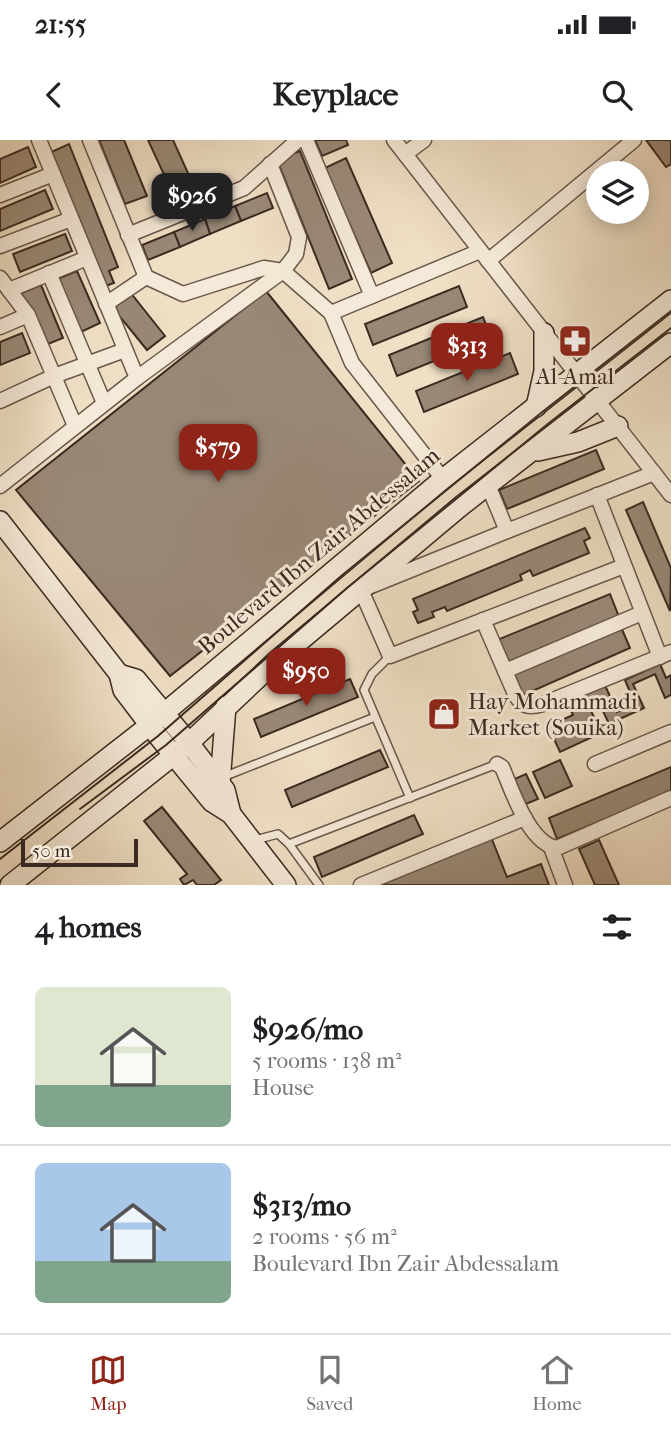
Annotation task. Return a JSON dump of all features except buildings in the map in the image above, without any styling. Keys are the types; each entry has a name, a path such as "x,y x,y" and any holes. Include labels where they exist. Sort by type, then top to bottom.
{"street":[{"path":"39,140 137,378"},
{"path":"90,140 146,277 183,294 264,268 283,271 331,313 352,363 443,480"},
{"path":"128,235 244,188 298,140"},
{"path":"306,140 372,296"},
{"path":"394,140 671,495"},
{"path":"405,154 424,140"},
{"path":"331,313 484,256 634,140"},
{"path":"0,486 104,403 283,271 296,254 299,237 270,163"},
{"path":"0,195 52,174"},
{"path":"0,246 71,219"},
{"path":"9,290 87,258"},
{"path":"49,274 104,403"},
{"path":"106,304 146,277"},
{"path":"0,278 28,315 75,426"},
{"name":"Boulevard Ibn Zair Abdessalam","path":"0,842 157,718 443,480 671,300"},
{"path":"0,327 28,315"},
{"path":"536,407 544,371 544,332"},
{"path":"10,885 182,749 226,706 488,485 671,342"},
{"path":"0,401 54,376 125,350"},
{"path":"530,453 578,442 618,426"},
{"path":"361,590 654,473"},
{"path":"488,485 508,531"},
{"path":"483,620 520,704 532,707 665,655 642,613 597,495"},
{"path":"0,521 119,674 136,679 157,718 182,749 212,802 231,814 286,885"},
{"path":"361,590 390,656 624,566"},
{"path":"505,671 642,613"},
{"path":"220,780 226,706"},
{"path":"595,764 671,732"},
{"path":"182,749 220,780 231,814"},
{"path":"497,764 502,767 525,818 541,839 551,847 557,848 671,798"},
{"path":"361,885 525,818"},
{"path":"551,847 565,885"}],"lane":[{"path":"390,656 364,687 410,798"},
{"path":"220,780 375,717"},
{"path":"289,844 497,764"},
{"path":"252,841 278,834 289,844 319,885"}],"tram line":[{"path":"0,859 158,736 340,577 671,311"},
{"path":"80,809 166,745 347,588 549,423 671,328"}],"place":[{"name":"Al-Amal","path":"575,341"},
{"name":"Hay Mohammadi Market (Souika)","path":"444,714"}]}
